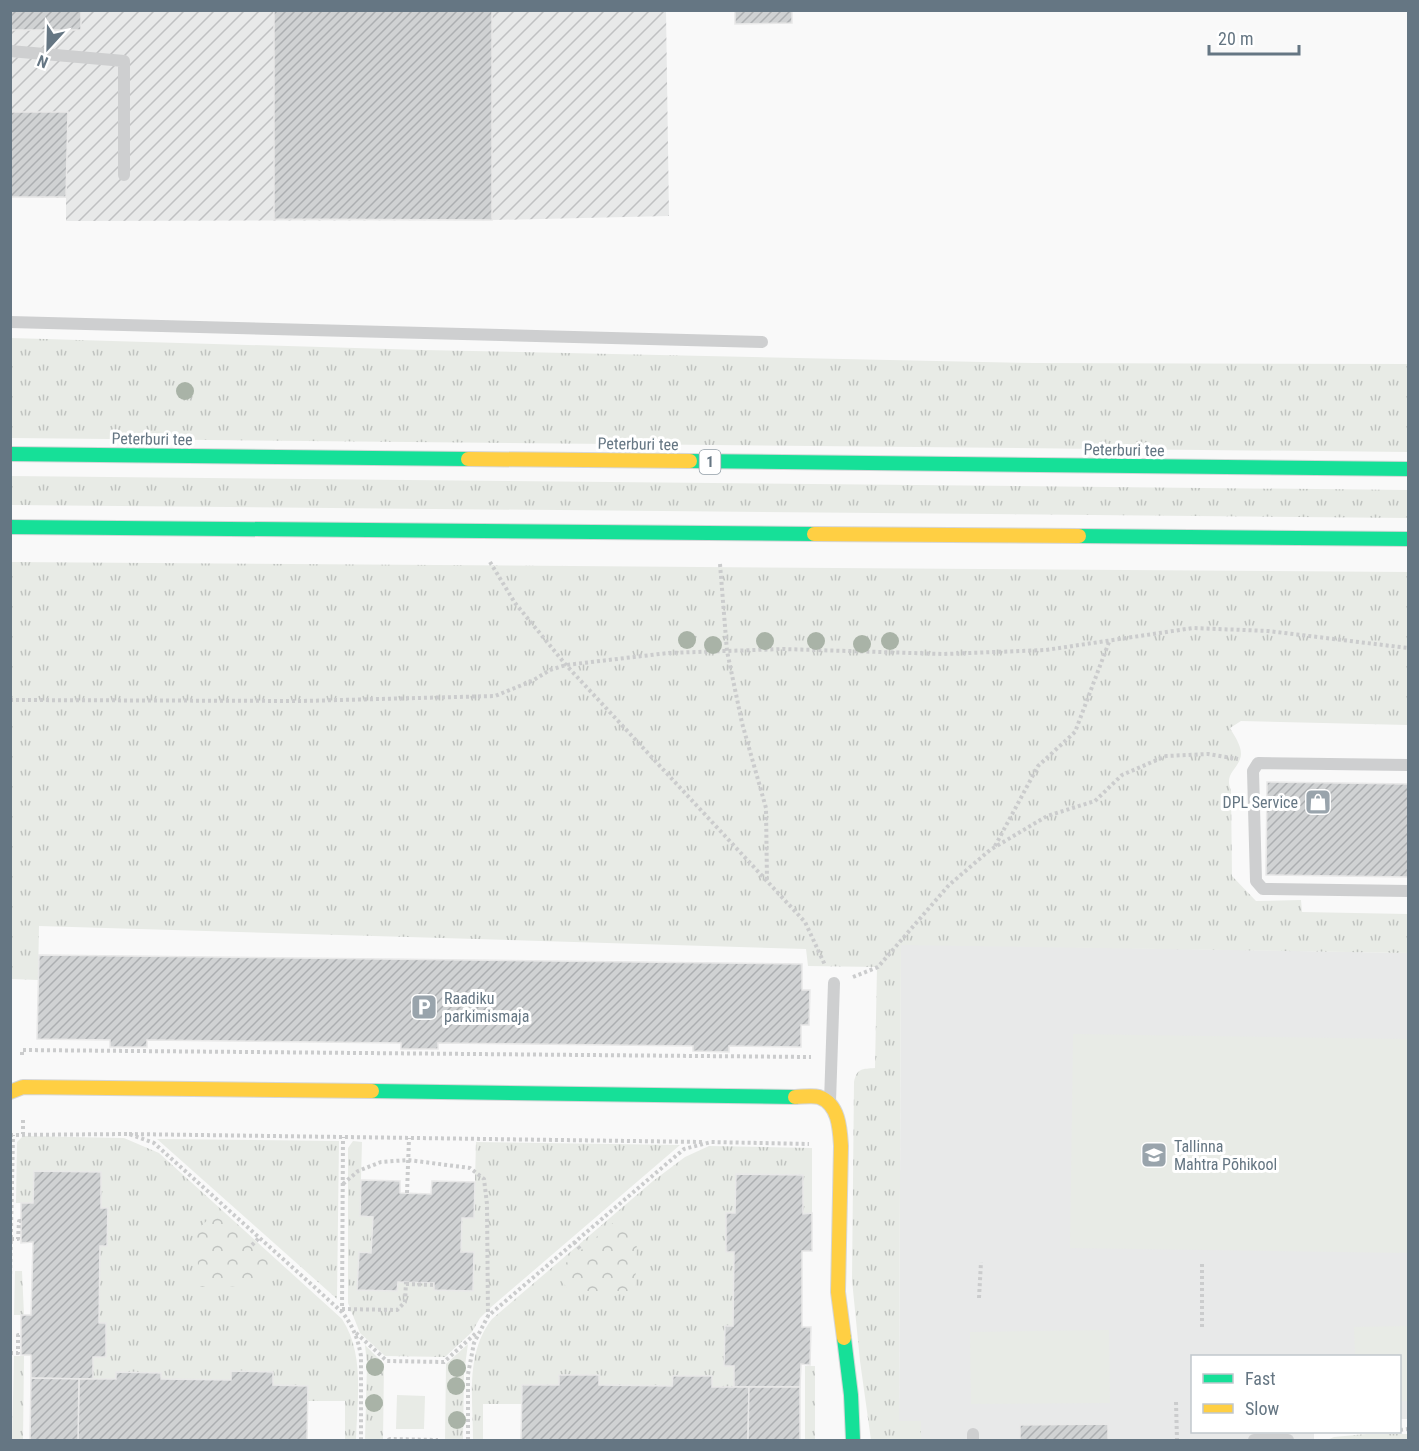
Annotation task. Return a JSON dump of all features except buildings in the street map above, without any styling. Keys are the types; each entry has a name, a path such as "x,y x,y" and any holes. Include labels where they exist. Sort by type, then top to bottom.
{"main road":[{"name":"Peterburi tee","path":"10,454 1408,469"},
{"path":"10,527 1408,539"},
{"path":"10,1092 23,1087 813,1097 830,1103 839,1122 841,1146 838,1292 852,1395 854,1440"}],"lane":[{"path":"10,51 124,61 124,174"},
{"path":"10,322 762,342"},
{"path":"1408,765 1258,763 1253,771 1256,881 1263,889 1408,891"},
{"path":"830,1103 834,984"},
{"path":"1254,1440 1288,1440"}],"path":[{"path":"471,531 515,603 566,665 805,922 834,984 878,967 950,885 994,847 1047,816 1095,801 1122,775 1166,756 1208,754 1258,763"},
{"path":"717,533 727,651 742,723 766,808 767,882"},
{"path":"10,700 302,700 495,696 532,681 550,670 566,665 668,653 783,649 944,654 1046,650 1193,628 1268,631 1408,648"},
{"path":"994,847 1038,766 1075,732 1109,642"},
{"path":"129,1134 154,1143 342,1310 356,1333 360,1350 361,1440"},
{"path":"10,1280 11,1135 129,1134 813,1144"},
{"path":"342,1310 344,1137"},
{"path":"407,1193 409,1138"},
{"path":"468,1440 468,1374 474,1343 488,1316 684,1149 711,1142"},
{"path":"343,1184 358,1171 381,1162 408,1160 470,1168 484,1179 487,1204 488,1316"},
{"path":"11,1239 18,1239 18,1221 21,1221"},
{"path":"252,1245 259,1238"},
{"path":"574,1242 581,1250"},
{"path":"979,1298 981,1262"},
{"path":"1202,1264 1202,1328"},
{"path":"342,1310 397,1310 405,1302 406,1283 434,1285"},
{"path":"356,1333 387,1361 444,1362 479,1330"},
{"path":"10,1353 18,1353 18,1335 21,1335"},
{"path":"1176,1402 1177,1440"},
{"path":"388,1440 438,1440"}],"shaded area":[{"path":"11,11 666,11 669,216 492,220 66,221 66,198 11,197"},
{"name":"Tallinna Mahtra Põhikool","path":"901,944 1408,953 1408,1419 1401,1419 1401,1355 1191,1355 1191,1433 1314,1433 1314,1440 921,1440 921,1421 899,1421"}],"green space":[{"path":"11,338 423,350 1033,363 1408,364 1408,452 11,438"},
{"path":"11,476 1408,490 1408,518 11,505"},
{"path":"11,562 1408,572 1408,725 1241,721 1230,728 1241,755 1230,776 1229,785 1231,790 1232,876 1256,901 1301,900 1302,912 1408,914 1408,953 901,945 899,1421 921,1421 921,1440 871,1440 852,1280 854,1082 861,1070 875,1068 877,967 808,966 806,949 39,926 38,980 11,979"},
{"path":"1073,1034 1408,1039 1408,1253 1070,1248"},
{"path":"23,1136 124,1138 159,1153 342,1319 354,1347 357,1362 356,1440 345,1440 345,1401 308,1401 308,1386 273,1385 272,1372 231,1371 231,1380 161,1379 160,1373 117,1372 116,1379 93,1379 93,1357 106,1357 106,1324 99,1323 100,1246 107,1246 108,1208 101,1208 101,1172 34,1171 33,1203 16,1203 17,1142"},
{"path":"157,1139 339,1141 337,1299"},
{"path":"353,1141 362,1142 360,1216 373,1217 371,1253 359,1253 358,1290 397,1291 398,1282 434,1283 434,1290 473,1291 473,1252 461,1252 462,1218 474,1218 476,1142 680,1145 490,1308 480,1318 472,1332 445,1357 385,1356 360,1333 348,1303 348,1148"},
{"path":"709,1146 812,1148 812,1213 803,1214 803,1175 736,1174 735,1213 726,1213 726,1252 734,1252 733,1326 725,1327 724,1365 734,1366 734,1387 712,1387 712,1376 673,1376 672,1386 599,1385 598,1375 559,1375 559,1385 522,1385 522,1404 483,1404 483,1440 473,1440 472,1377 474,1362 483,1332 492,1319 653,1181 685,1157"},
{"path":"216,1212 277,1268 259,1286 199,1287 196,1231"},
{"path":"621,1216 637,1237 635,1291 570,1291 554,1273"},
{"path":"15,1271 22,1271 24,1315 14,1315"},
{"path":"1408,1326 1408,1401 1401,1401 1401,1355 1355,1355 1354,1327"},
{"path":"1109,1330 1110,1403 971,1404 970,1332"},
{"path":"468,1344 464,1373 463,1440 445,1440 446,1364"},
{"path":"365,1345 384,1364 383,1440 365,1440 367,1364"},
{"path":"14,1356 24,1356 23,1440 12,1440"},
{"path":"805,1366 815,1366 815,1440 805,1440"},
{"path":"397,1395 425,1396 424,1429 396,1429"},
{"path":"1408,1434 1408,1440 1327,1440 1334,1437"}],"traffic: fast":[{"path":"10,454 468,459"},
{"path":"690,461 1408,469"},
{"path":"10,527 814,534"},
{"path":"1079,536 1408,539"},
{"path":"372,1091 795,1097"},
{"path":"844,1338 851,1395 853,1440"}],"traffic: slow":[{"path":"468,459 690,461"},
{"path":"814,534 1079,536"},
{"path":"10,1092 23,1087 372,1091"},
{"path":"795,1097 816,1096 826,1100 831,1105 839,1125 841,1146 838,1292 844,1338"}],"place":[{"name":"DPL Service","path":"1318,802"},
{"name":"Raadiku parkimismaja","path":"424,1007"},
{"name":"Tallinna Mahtra Põhikool","path":"1154,1155"}]}
